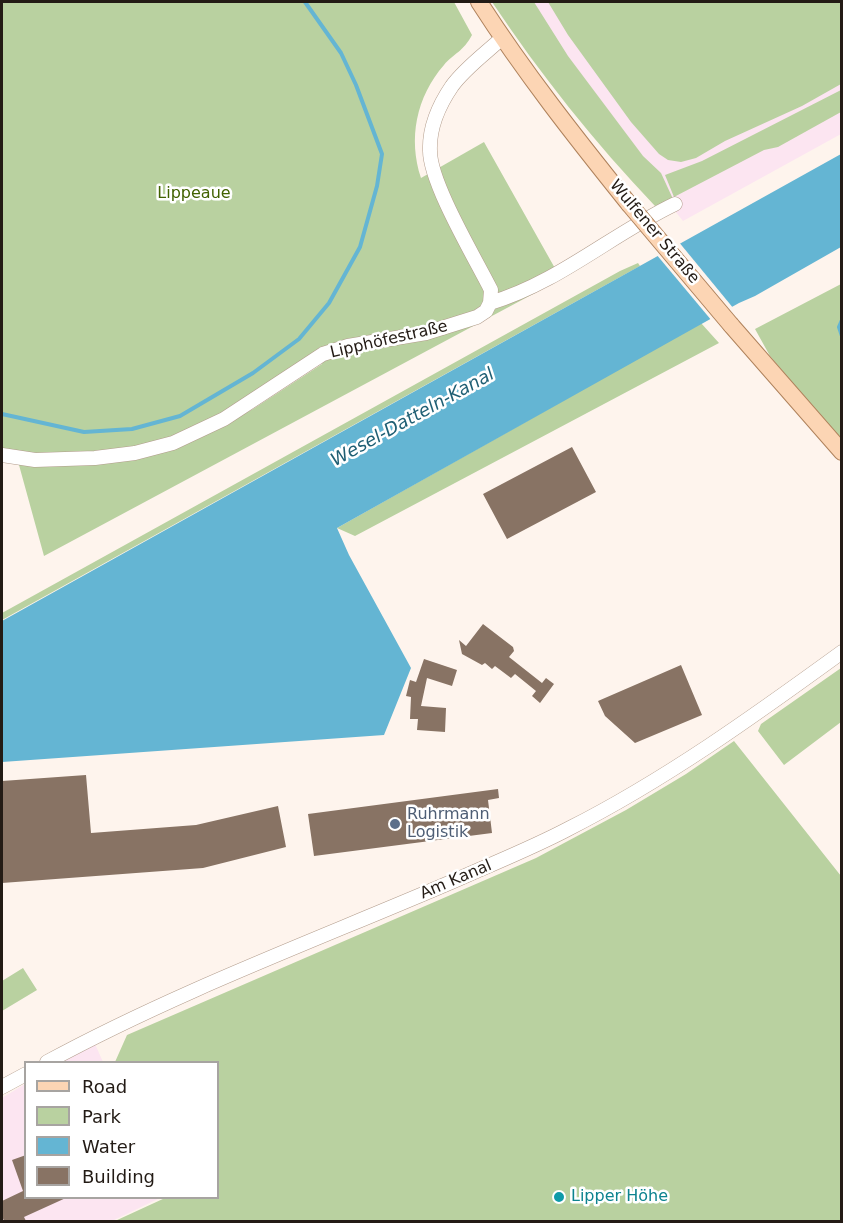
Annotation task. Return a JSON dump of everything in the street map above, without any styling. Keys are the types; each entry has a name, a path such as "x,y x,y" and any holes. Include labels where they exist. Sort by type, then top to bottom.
{"main road":[{"name":"Wulfener Straße","path":"479,2 502,38 565,124 629,204 842,452"}],"street":[{"path":"490,303 491,290 444,197 433,170 429,152 431,132 439,107 453,84 502,38"},
{"name":"Lipphöfestraße","path":"2,455 35,460 83,459 135,453 196,434 224,419 323,354 348,346 409,337 460,323 482,314 490,303 516,295 592,254 625,232 675,204"},
{"name":"Am Kanal","path":"49,1061 160,1005 531,848 568,829 681,764 737,728 842,652"},
{"path":"2,1087 24,1075"}],"shaded area":[{"path":"530,2 841,2 841,134 683,221 595,112"},
{"path":"95,1044 103,1061 65,1061"},
{"path":"24,1085 24,1199 158,1199 112,1221 2,1221 2,1098"}],"green space":[{"name":"Lippeaue","path":"2,2 454,2 472,35 434,77 421,105 417,119 415,148 421,178 484,142 561,279 44,556 19,465 80,465 175,448 200,438 253,409 322,364 324,350 191,437 136,454 2,453"},
{"path":"492,2 534,2 568,56 643,156 661,173 673,199 655,206 569,107"},
{"path":"548,2 841,2 841,84 802,106 725,141 696,158 681,162 668,160 659,154 631,122 568,35"},
{"path":"841,90 841,112 778,147 764,150 674,197 665,175 702,161"},
{"path":"638,263 640,266 2,620 2,613"},
{"path":"841,284 841,441 770,356 755,329"},
{"path":"701,323 719,343 355,536 337,528"},
{"path":"841,668 841,722 784,765 758,731 761,724"},
{"path":"734,741 841,876 841,1221 115,1221 163,1199 219,1199 219,1061 115,1061 127,1035 536,858 626,810 686,774"},
{"path":"23,968 37,990 2,1011 2,981"}],"water":[{"name":"Wesel-Datteln-Kanal","path":"841,154 841,247 337,528 349,555 411,668 384,735 2,762 2,621"}],"pier":[{"path":"678,241 734,309 712,321 656,254"}],"building":[{"path":"572,447 596,492 507,539 483,494"},
{"path":"483,624 513,647 514,651 509,657 542,683 546,678 554,684 540,703 532,696 536,691 515,674 511,678 495,666 492,669 485,663 482,665 462,654 459,640 466,646"},
{"path":"424,659 457,670 452,686 427,678 421,706 446,708 445,732 417,730 418,719 410,719 411,697 406,696 410,680 416,682"},
{"path":"681,665 702,715 635,743 605,716 598,701"},
{"path":"86,775 91,833 196,825 278,806 286,847 203,868 2,883 2,781"},
{"name":"Ruhrmann Logistik","path":"498,789 499,798 488,800 492,833 314,856 308,814"},
{"path":"24,1156 24,1199 64,1199 24,1217 26,1221 4,1221 2,1201 23,1191 12,1160"}],"waterway":[{"path":"2,414 84,432 132,429 180,416 253,373 299,339 329,303 360,247 377,186 382,154 356,85 341,53 305,2"},
{"path":"842,320 839,327 842,336"}],"place":[{"name":"Ruhrmann Logistik","path":"395,824"},
{"name":"Lipper Höhe","path":"559,1197"}]}
